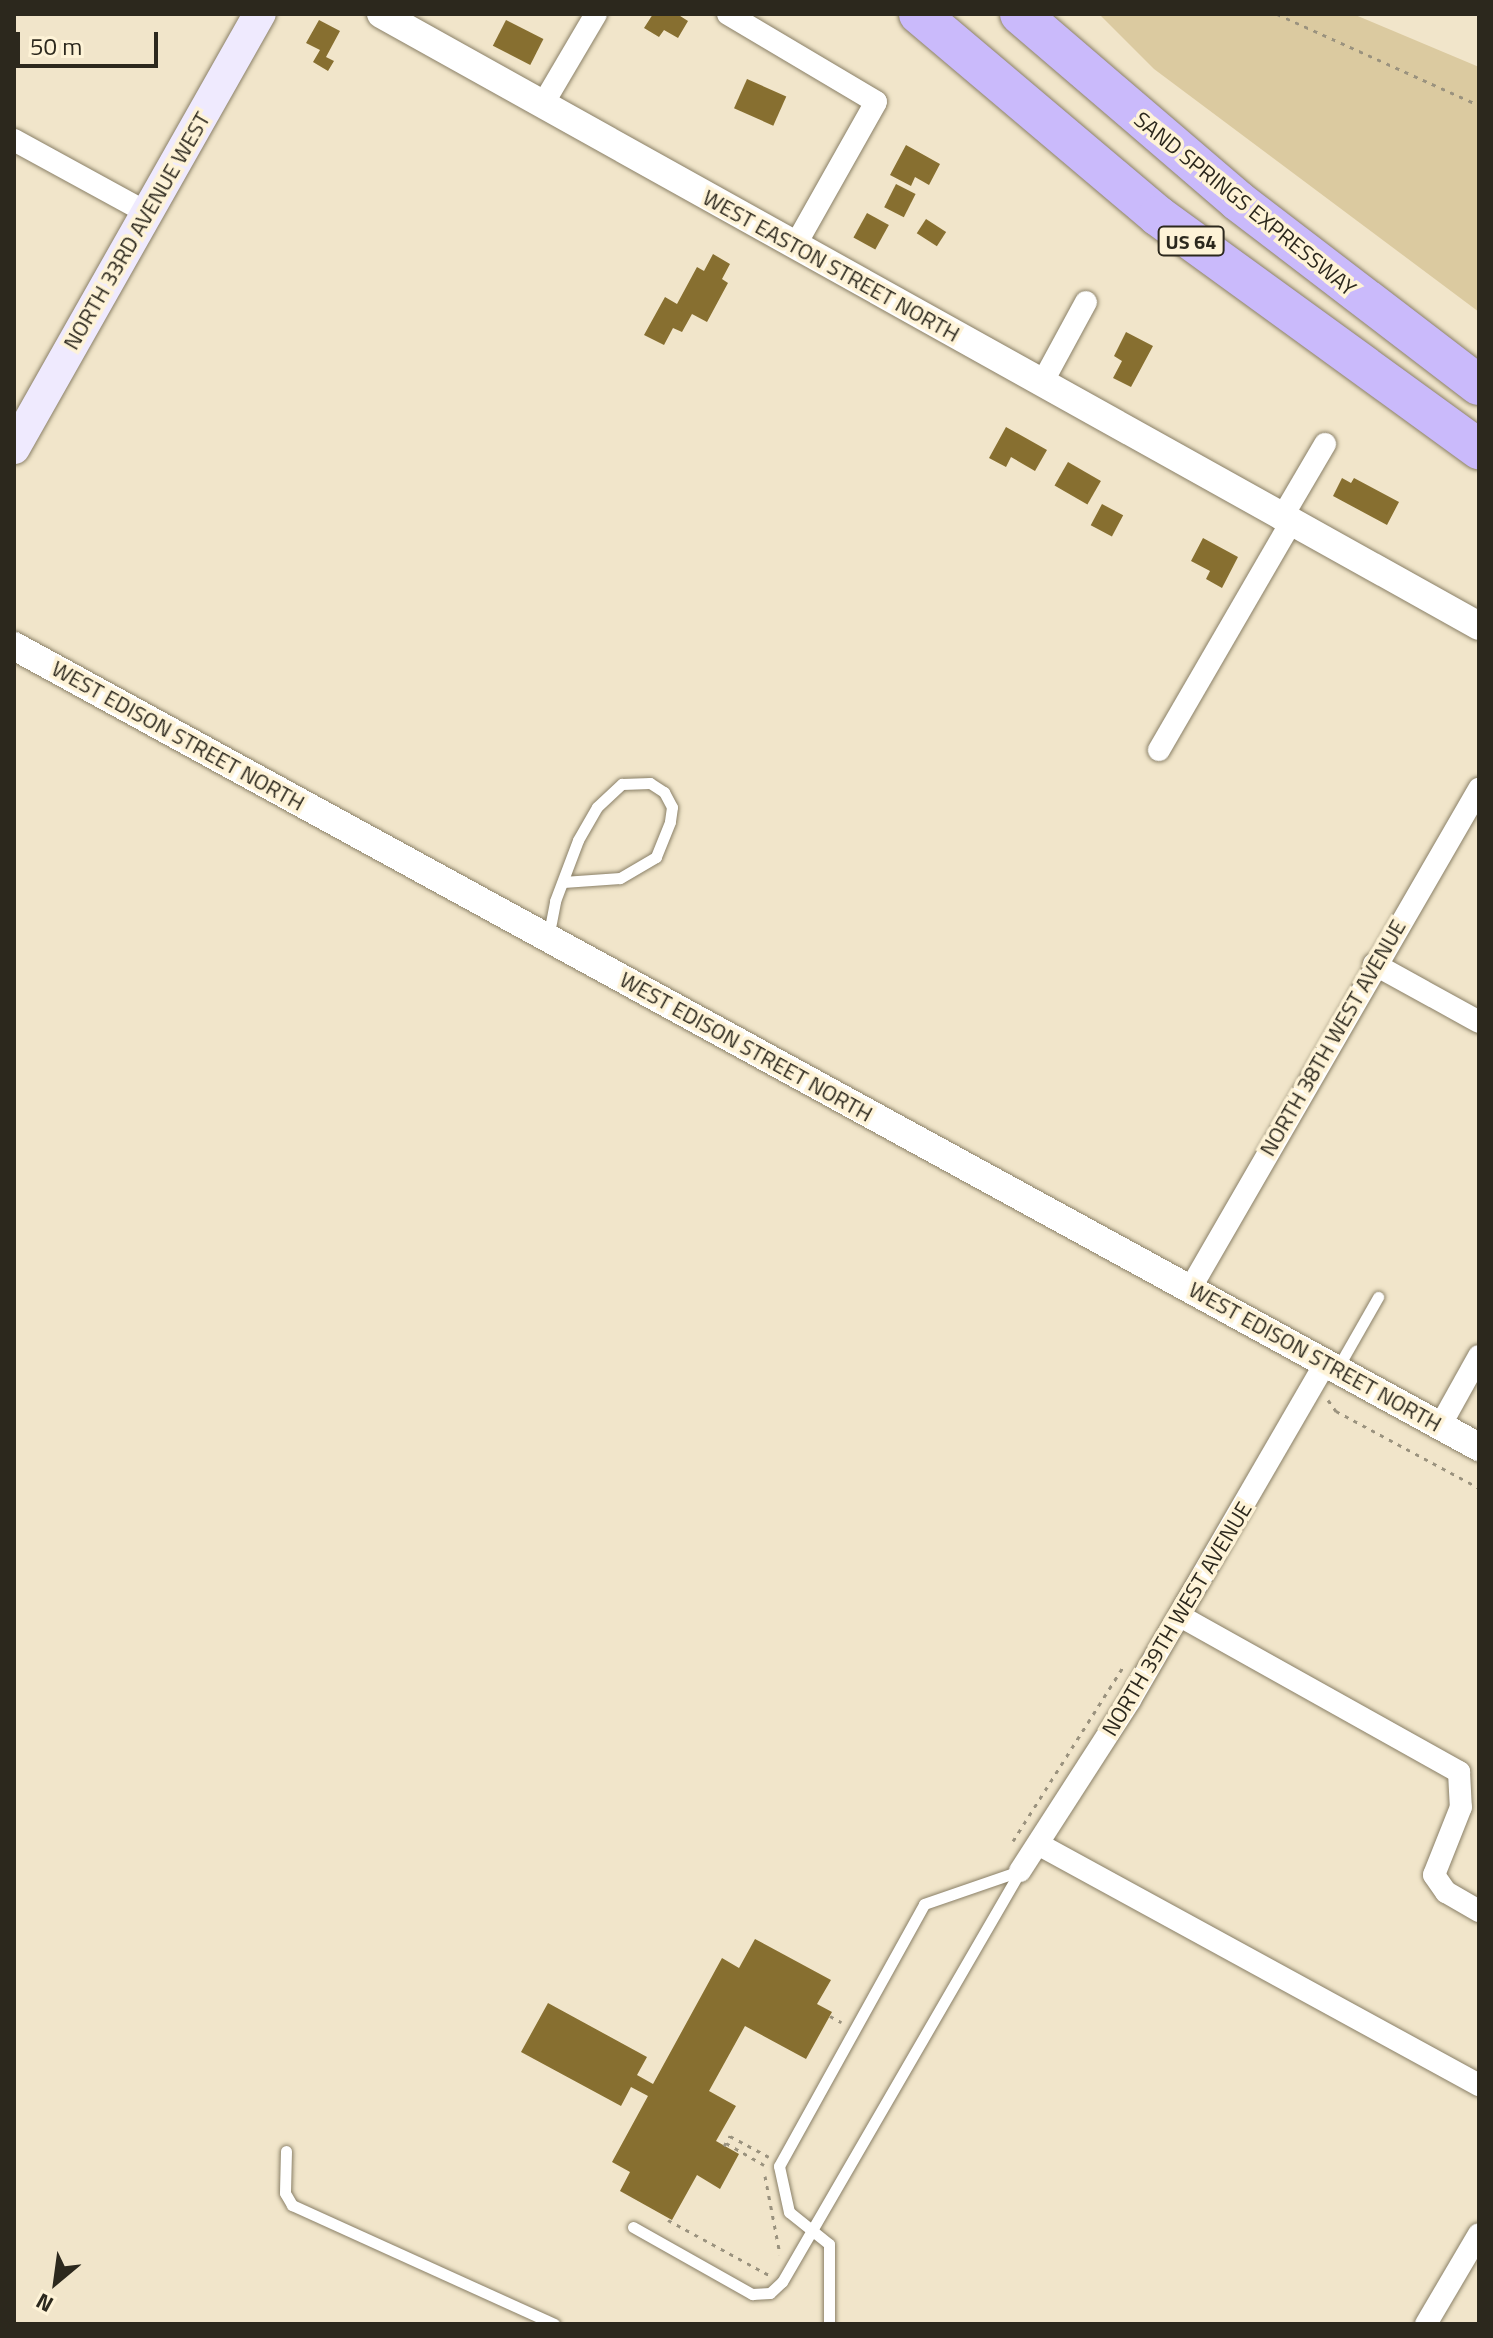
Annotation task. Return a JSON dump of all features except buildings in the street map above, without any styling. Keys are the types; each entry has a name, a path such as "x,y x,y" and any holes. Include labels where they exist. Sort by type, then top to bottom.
{"highway":[{"name":"US 64","path":"919,14 1158,216 1479,449"},
{"name":"SAND SPRINGS EXPRESSWAY","path":"1020,14 1238,201 1479,385"}],"main road":[{"name":"NORTH 33RD AVENUE WEST","path":"14,448 260,14"}],"street":[{"name":"WEST EASTON STREET NORTH","path":"381,14 1479,626"},
{"path":"543,104 596,14"},
{"path":"728,14 876,102 795,246"},
{"path":"14,140 149,214"},
{"path":"1042,383 1086,302"},
{"path":"1159,750 1286,521 1325,444"},
{"name":"WEST EDISON STREET NORTH","path":"14,646 1479,1447"},
{"name":"NORTH 38TH WEST AVENUE","path":"1190,1289 1374,964 1479,789"},
{"path":"1374,964 1479,1022"},
{"path":"1440,1426 1479,1356"},
{"name":"NORTH 39TH WEST AVENUE","path":"1020,1871 1180,1616 1310,1390 1331,1366"},
{"path":"1180,1616 1459,1772 1461,1807 1434,1875 1446,1892 1479,1911"},
{"path":"1038,1844 1479,2085"},
{"path":"1426,2324 1479,2234"}],"lane":[{"path":"548,939 563,882 578,840 610,794 633,782 664,792 672,807 670,822 656,857 620,878 563,882"},
{"path":"1331,1366 1378,1297"},
{"path":"829,2324 829,2244 789,2212 779,2166 916,1914 936,1897 1020,1871"},
{"name":"NORTH 39TH WEST AVENUE","path":"633,2227 761,2296 782,2282 809,2228 1020,1871"},
{"path":"286,2151 285,2193 292,2205 554,2324"}],"path":[{"path":"1277,14 1479,105"},
{"path":"1310,1390 1336,1411 1479,1488"},
{"path":"1010,1849 1130,1657"},
{"path":"830,2016 843,2023 836,2036"},
{"path":"765,2165 725,2144 730,2136 769,2157"},
{"path":"668,2220 769,2276 780,2257 764,2184 765,2165 777,2144"}],"shaded area":[{"path":"1099,14 1353,14 1479,67 1479,312 1154,69"}]}
